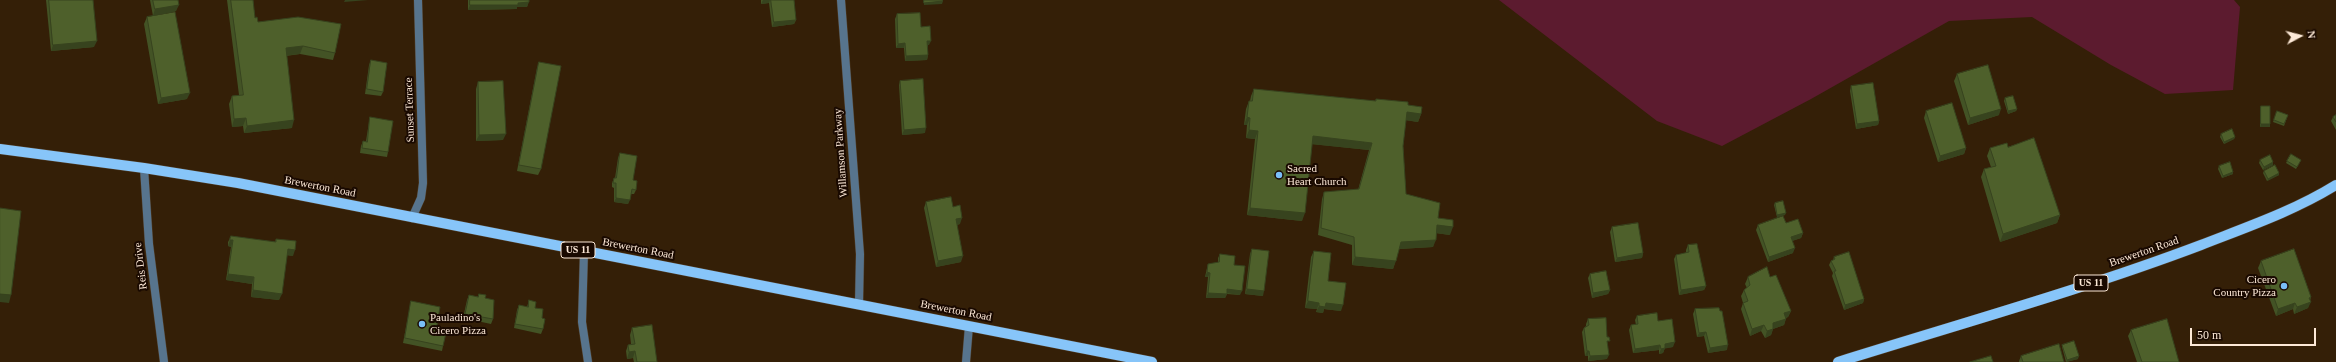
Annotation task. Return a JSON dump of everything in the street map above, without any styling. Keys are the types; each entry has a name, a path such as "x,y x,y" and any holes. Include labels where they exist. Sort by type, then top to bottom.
{"main road":[{"name":"Brewerton Road","path":"0,149 144,168 239,183 1152,362"},
{"name":"Brewerton Road","path":"1838,362 2156,262 2261,222 2336,185"}],"street":[{"name":"Sunset Terrace","path":"412,218 422,198 423,183 418,0"},
{"name":"Willamson Parkway","path":"841,0 860,254 859,304"},
{"name":"Reis Drive","path":"144,168 149,244 164,362"},
{"path":"584,251 582,322 588,362"},
{"path":"966,362 969,326"}],"shaded area":[{"path":"1499,0 2234,0 2240,7 2233,90 2165,94 2111,65 2032,17 1949,21 1811,99 1722,146 1657,121"}],"building":[{"path":"49,0 93,0 97,41 53,45"},
{"path":"153,0 178,0 179,5 155,9"},
{"path":"231,0 253,0 255,18 257,17 258,22 298,17 341,24 335,53 303,46 286,48 294,120 247,126 246,118 234,119 232,96 243,95"},
{"path":"470,0 529,0 529,2 518,3 518,5 470,5"},
{"path":"771,0 794,0 796,20 774,22"},
{"path":"924,0 942,0 943,1 924,3"},
{"path":"175,12 190,93 161,98 147,17"},
{"path":"920,13 921,27 930,26 931,41 927,41 928,55 906,56 905,43 898,44 897,14"},
{"path":"371,60 387,63 383,92 367,89"},
{"path":"539,62 561,66 541,169 519,165"},
{"path":"1988,65 2001,109 1970,118 1957,74"},
{"path":"923,79 926,128 904,130 900,81"},
{"path":"503,81 506,134 479,135 478,82"},
{"path":"1873,83 1879,121 1857,124 1851,86"},
{"name":"Sacred Heart Church","path":"1254,89 1376,101 1376,99 1408,102 1408,105 1422,107 1421,114 1407,112 1403,146 1406,194 1440,203 1438,218 1453,220 1453,227 1437,225 1436,240 1401,242 1396,261 1355,257 1354,237 1321,228 1324,192 1359,189 1372,143 1313,136 1305,213 1250,208 1258,131 1249,130 1250,118 1247,117 1249,101 1252,101"},
{"path":"2013,96 2017,109 2008,111 2005,98"},
{"path":"1952,103 1966,148 1940,156 1926,111"},
{"path":"2261,106 2270,106 2270,124 2261,124"},
{"path":"2277,111 2288,115 2284,124 2274,120"},
{"path":"2336,115 2336,122 2333,117"},
{"path":"370,117 393,121 388,152 362,148 363,141 367,142"},
{"path":"2232,129 2235,137 2224,142 2221,134"},
{"path":"2034,138 2060,215 2003,234 1984,169 1996,166 1990,148 2007,143 2008,147"},
{"path":"620,153 637,156 633,180 637,181 636,190 632,189 630,200 616,198 616,183 613,183 614,178 616,178"},
{"path":"2291,154 2301,160 2297,167 2287,161"},
{"path":"2270,155 2273,162 2264,167 2260,160"},
{"path":"2230,162 2233,172 2223,176 2219,166"},
{"path":"2275,165 2279,173 2268,179 2264,171"},
{"path":"951,197 953,207 960,205 962,218 956,219 963,256 938,261 926,202"},
{"path":"1783,201 1786,213 1777,215 1775,203"},
{"path":"0,208 21,211 11,295 0,294"},
{"path":"1783,216 1786,223 1798,219 1803,233 1791,237 1795,248 1769,257 1758,225"},
{"path":"1638,223 1643,253 1617,258 1612,227"},
{"path":"231,236 276,242 276,239 296,241 295,250 288,249 282,294 253,290 254,277 228,274 233,240 230,240"},
{"path":"1697,244 1706,286 1681,290 1676,255 1689,252 1688,245"},
{"path":"1252,249 1269,251 1264,291 1247,289"},
{"name":"Cicero Country Pizza","path":"2294,249 2311,297 2309,298 2311,302 2297,307 2295,303 2278,309 2261,261"},
{"path":"1314,251 1331,253 1328,281 1346,283 1343,305 1326,303 1325,307 1319,306 1319,303 1308,301"},
{"path":"1849,252 1864,299 1845,305 1834,271 1836,271 1831,261 1835,259 1834,257"},
{"path":"1220,254 1235,256 1234,265 1245,266 1242,291 1227,289 1227,294 1208,293 1210,273 1207,272 1208,264 1219,262"},
{"path":"1767,267 1770,277 1776,275 1791,311 1784,313 1786,319 1773,323 1773,329 1767,331 1764,325 1752,329 1743,303 1748,301 1744,290 1750,285 1748,277"},
{"path":"1606,271 1610,290 1593,293 1590,274"},
{"path":"479,294 486,295 485,298 494,300 493,319 465,314 469,295 478,297"},
{"path":"529,300 536,302 535,308 543,309 542,318 545,319 543,329 515,324 519,305 528,307"},
{"name":"Pauladino's Cicero Pizza","path":"411,301 440,307 436,331 446,333 443,346 405,338"},
{"path":"1719,308 1720,311 1722,311 1728,345 1710,348 1706,332 1699,333 1695,309"},
{"path":"1657,313 1658,321 1672,319 1675,342 1665,344 1665,348 1661,349 1660,345 1635,349 1631,325 1638,324 1637,316"},
{"path":"1606,318 1607,337 1609,337 1610,341 1607,341 1609,355 1590,356 1589,351 1587,351 1584,328 1589,325 1588,319"},
{"path":"2167,319 2179,362 2142,362 2131,330"},
{"path":"652,325 657,362 637,362 635,351 629,352 628,345 635,344 632,328"},
{"path":"2074,341 2079,356 2067,360 2062,345"},
{"path":"2059,344 2064,362 2023,362 2021,356"},
{"path":"1991,356 1993,362 1970,362"}],"place":[{"name":"Sacred Heart Church","path":"1279,175"},
{"name":"Cicero Country Pizza","path":"2284,286"},
{"name":"Pauladino's Cicero Pizza","path":"422,324"}]}
